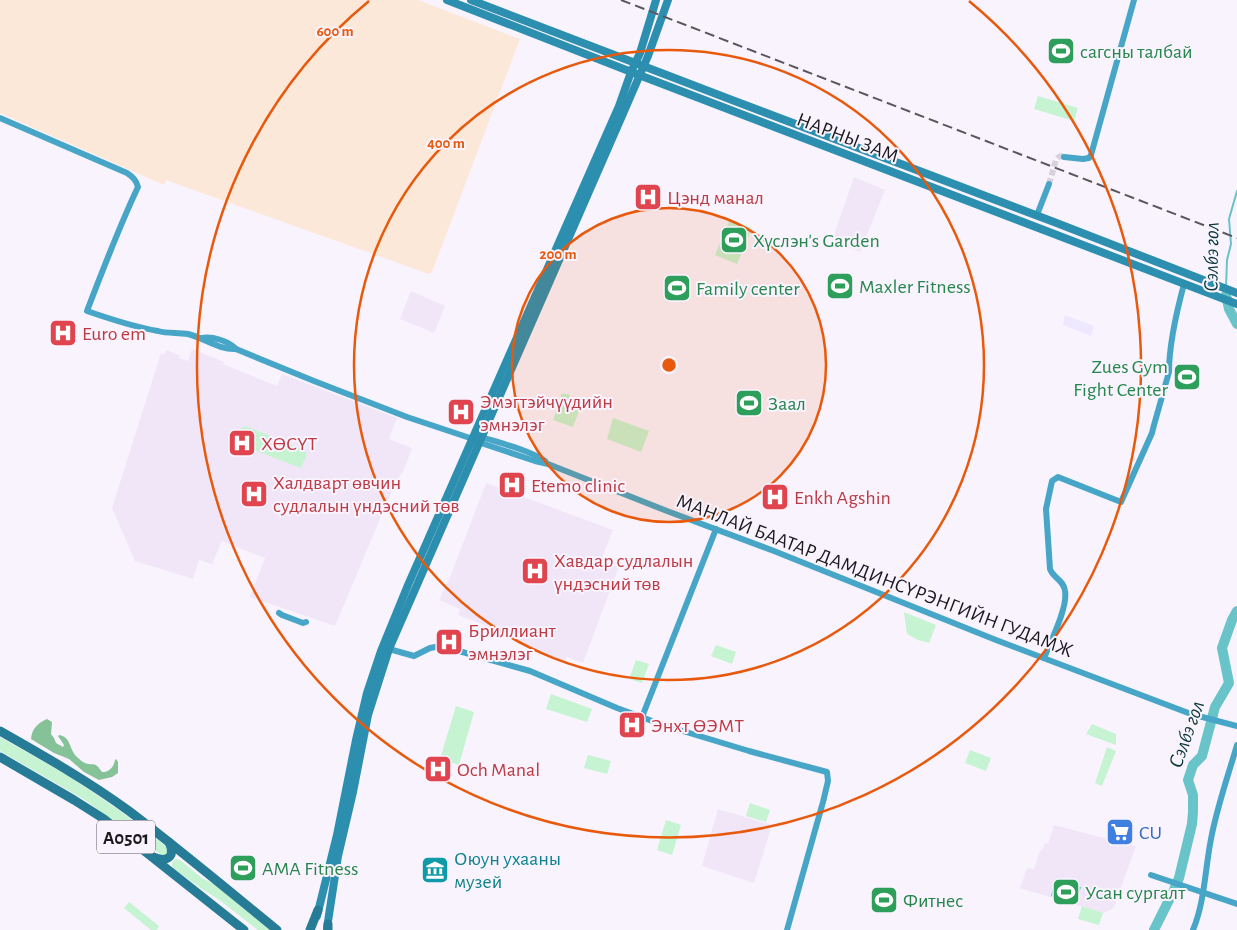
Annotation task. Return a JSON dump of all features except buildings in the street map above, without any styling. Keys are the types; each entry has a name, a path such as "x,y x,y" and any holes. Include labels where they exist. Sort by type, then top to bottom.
{"highway":[{"name":"A0501","path":"0,731 47,758 112,800 169,842 277,930"},
{"name":"A0501","path":"0,757 74,800 104,820 244,930"},
{"path":"150,856 162,860 170,857 172,850 169,842"},
{"path":"173,874 170,865 172,859 178,856 188,858"},
{"path":"310,930 318,910"}],"main road":[{"name":"НАРНЫ ЗАМ","path":"447,0 635,74 1237,304"},
{"name":"НАРНЫ ЗАМ","path":"471,0 1237,293"},
{"path":"327,928 338,856 368,715 389,648 619,106 635,74 636,63 656,0"},
{"path":"635,74 644,66 668,0"},
{"path":"845,153 845,148 848,144"},
{"path":"1078,243 1079,236 1082,233"},
{"path":"314,930 336,840 358,726 373,672 401,602 477,439"}],"street":[{"path":"1064,157 1083,159 1089,158 1091,155 1134,0"},
{"name":"МАНЛАЙ БААТАР ДАМДИНСҮРЭНГИЙН ГУДАМЖ","path":"0,118 127,173 136,181 138,187 106,259 87,311 141,328 167,333 184,333 202,338 208,337 232,345 236,349 314,381 398,413 548,464 1191,714 1237,726"},
{"path":"1039,216 1050,185"},
{"path":"1044,658 1062,615 1066,593 1064,585 1051,571 1046,509 1052,480 1058,477 1121,502 1152,433 1169,372 1173,338 1184,284"},
{"path":"642,717 716,529"},
{"path":"279,612 303,623 306,622"},
{"path":"389,648 414,656 430,648 441,646 530,671 616,708 663,725 827,772 828,781 823,802 787,930"},
{"path":"1193,930 1198,919 1211,839 1237,745"},
{"path":"1151,875 1237,904"}],"shaded area":[{"path":"0,0 418,0 520,39 432,272 429,274 166,180 164,185 0,113"},
{"path":"854,177 885,190 860,252 832,241"},
{"path":"411,291 445,306 434,333 400,319"},
{"path":"1065,315 1094,326 1091,336 1063,325"},
{"name":"Халдварт өвчин судлалын үндэсний төв","path":"192,349 277,386 282,374 397,418 389,439 412,448 403,472 396,481 335,626 250,597 265,558 222,541 212,564 199,560 193,579 135,561 112,508 161,353 165,354 166,350 188,361"},
{"name":"Хавдар судлалын үндэсний төв","path":"486,483 613,530 601,560 619,567 583,663 567,657 565,661 519,644 511,635 458,615 460,609 439,600 451,575"},
{"path":"718,809 772,825 754,883 702,866"},
{"path":"1054,825 1136,846 1114,907 1110,910 1103,913 1020,888 1027,868 1034,869 1038,854 1045,843 1048,844"}],"green space":[{"path":"1038,96 1078,108 1074,121 1034,109"},
{"path":"730,219 752,228 737,264 715,255"},
{"path":"562,393 570,395 569,398 573,399 574,397 583,400 573,427 553,420"},
{"path":"613,418 649,431 641,452 607,439"},
{"path":"246,426 304,450 307,454 301,468 236,443 241,428"},
{"path":"904,612 936,625 929,643 907,634"},
{"path":"716,645 736,652 732,664 711,656"},
{"path":"636,660 649,664 642,683 629,679"},
{"path":"551,694 592,709 587,722 546,709"},
{"path":"456,706 474,712 459,765 440,759"},
{"path":"47,719 52,722 51,734 56,743 63,747 64,745 58,736 64,736 79,759 85,763 96,765 102,772 111,769 116,759 118,762 118,773 112,777 99,780 84,772 69,759 54,753 31,739 36,726"},
{"path":"1092,724 1116,734 1116,745 1086,734"},
{"path":"0,737 67,775 119,810 168,848 169,854 163,856 85,800 0,751"},
{"path":"1107,747 1116,751 1102,786 1095,783"},
{"path":"970,750 991,758 986,771 965,763"},
{"path":"588,755 611,761 607,774 584,768"},
{"path":"750,803 770,810 766,822 746,816"},
{"path":"666,820 681,825 672,855 657,850"},
{"path":"176,859 180,860 202,878 214,884 271,930 258,930 173,868 172,863"},
{"path":"129,902 159,926 157,930 151,930 124,908"},
{"path":"1082,906 1103,913 1099,925 1078,919"}],"water":[{"name":"Усан сургалт","path":"1055,880 1081,887 1076,903 1051,896"}],"waterway":[{"name":"Сэлбэ гол","path":"1226,287 1227,260 1231,244 1229,219 1237,191"},
{"name":"Сэлбэ гол","path":"1226,295 1229,309 1237,324"},
{"name":"Сэлбэ гол","path":"1154,930 1179,878 1192,824 1193,795 1188,780 1193,765 1202,756 1215,707 1229,683 1222,648 1237,611"}],"tunnel":[{"path":"1049,184 1056,160 1060,156 1064,157"}],"railway":[{"path":"621,0 1237,238"}],"place":[{"name":"сагсны талбай","path":"1061,51"},
{"name":"Цэнд манал","path":"648,197"},
{"name":"Хүслэн's Garden","path":"734,240"},
{"name":"Maxler Fitness","path":"840,286"},
{"name":"Family center","path":"677,288"},
{"name":"Euro em","path":"63,333"},
{"name":"Zues Gym Fight Center","path":"1187,377"},
{"name":"Заал","path":"749,403"},
{"name":"Эмэгтэйчүүдийн эмнэлэг","path":"461,412"},
{"name":"ХӨСҮТ","path":"242,443"},
{"name":"Etemo clinic","path":"512,485"},
{"name":"Халдварт өвчин судлалын үндэсний төв","path":"254,494"},
{"name":"Enkh Agshin","path":"775,497"},
{"name":"Хавдар судлалын үндэсний төв","path":"535,571"},
{"name":"Бриллиант эмнэлэг","path":"449,642"},
{"name":"Энхт ӨЭМТ","path":"632,725"},
{"name":"Och Manal","path":"438,769"},
{"name":"CU","path":"1120,832"},
{"name":"AMA Fitness","path":"243,868"},
{"name":"Оюун ухааны музей","path":"435,870"},
{"name":"Усан сургалт","path":"1066,892"},
{"name":"Фитнес","path":"884,900"}]}
